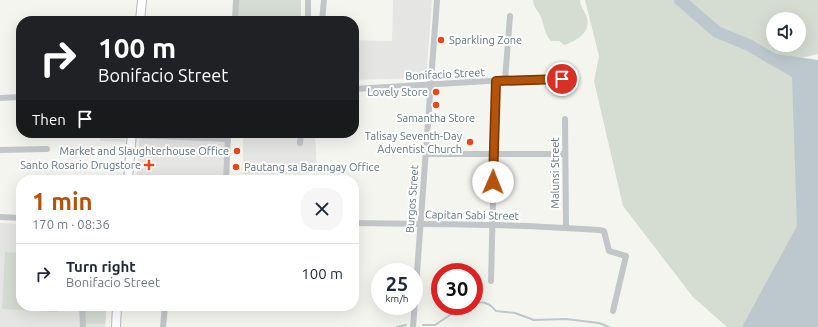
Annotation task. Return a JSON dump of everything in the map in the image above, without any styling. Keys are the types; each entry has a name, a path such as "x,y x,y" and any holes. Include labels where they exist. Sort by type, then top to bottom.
{"main road":[{"path":"140,16 142,0"},
{"path":"128,175 132,138"},
{"path":"116,327 117,311"}],"street":[{"path":"235,16 236,0"},
{"path":"308,0 308,16"},
{"path":"322,16 324,0"},
{"name":"Burgos Street","path":"413,327 436,0"},
{"path":"505,80 510,16"},
{"name":"Bonifacio Street","path":"359,89 505,80 562,79"},
{"path":"491,281 496,81"},
{"path":"0,98 16,97"},
{"name":"Malunsi Street","path":"565,119 566,227"},
{"path":"226,175 228,138"},
{"path":"300,138 300,143"},
{"path":"0,150 47,149"},
{"path":"426,154 565,154"},
{"path":"0,217 16,218"},
{"name":"Capitan Sabi Street","path":"359,223 566,227 604,231 609,250 626,256 613,311"},
{"path":"82,311 83,327"},
{"path":"164,327 165,311"}],"shaded area":[{"path":"237,0 301,0 301,16 236,16"},
{"path":"393,0 432,0 426,78 359,80 359,40 392,41"},
{"path":"533,0 580,0 588,21 586,30 579,38 564,45 559,41 551,41 546,33 541,17"},
{"path":"585,0 818,0 818,54 801,58 818,327 727,327 693,297 623,206 594,81 599,56"},
{"path":"752,40 766,48 766,52 818,60 818,327 742,327 797,226 792,77 747,51"},
{"path":"100,138 125,138 125,142 100,141"},
{"path":"140,138 225,138 223,175 136,175"},
{"path":"243,138 315,138 317,173 243,174"},
{"path":"0,223 16,224 16,311 107,311 105,327 0,327"},
{"path":"5,252 16,253 16,310 2,309"},
{"path":"82,311 106,311 105,324 82,324"}],"waterway":[{"path":"680,0 717,32 749,45"},
{"path":"483,302 491,306 496,311 515,313 534,320 566,319 599,323 609,327"},
{"path":"423,325 435,325 450,315"},
{"path":"397,327 406,325"}],"place":[{"name":"Sparkling Zone","path":"441,40"},
{"name":"Lovely Store","path":"436,92"},
{"name":"Samantha Store","path":"436,105"},
{"name":"Talisay Seventh-Day Adventist Church","path":"470,142"},
{"name":"Market and Slaughterhouse Office","path":"237,151"},
{"name":"Santo Rosario Drugstore","path":"149,165"},
{"name":"Pautang sa Barangay Office","path":"236,167"}],"route":[{"path":"493,182 496,81 562,79"}]}
